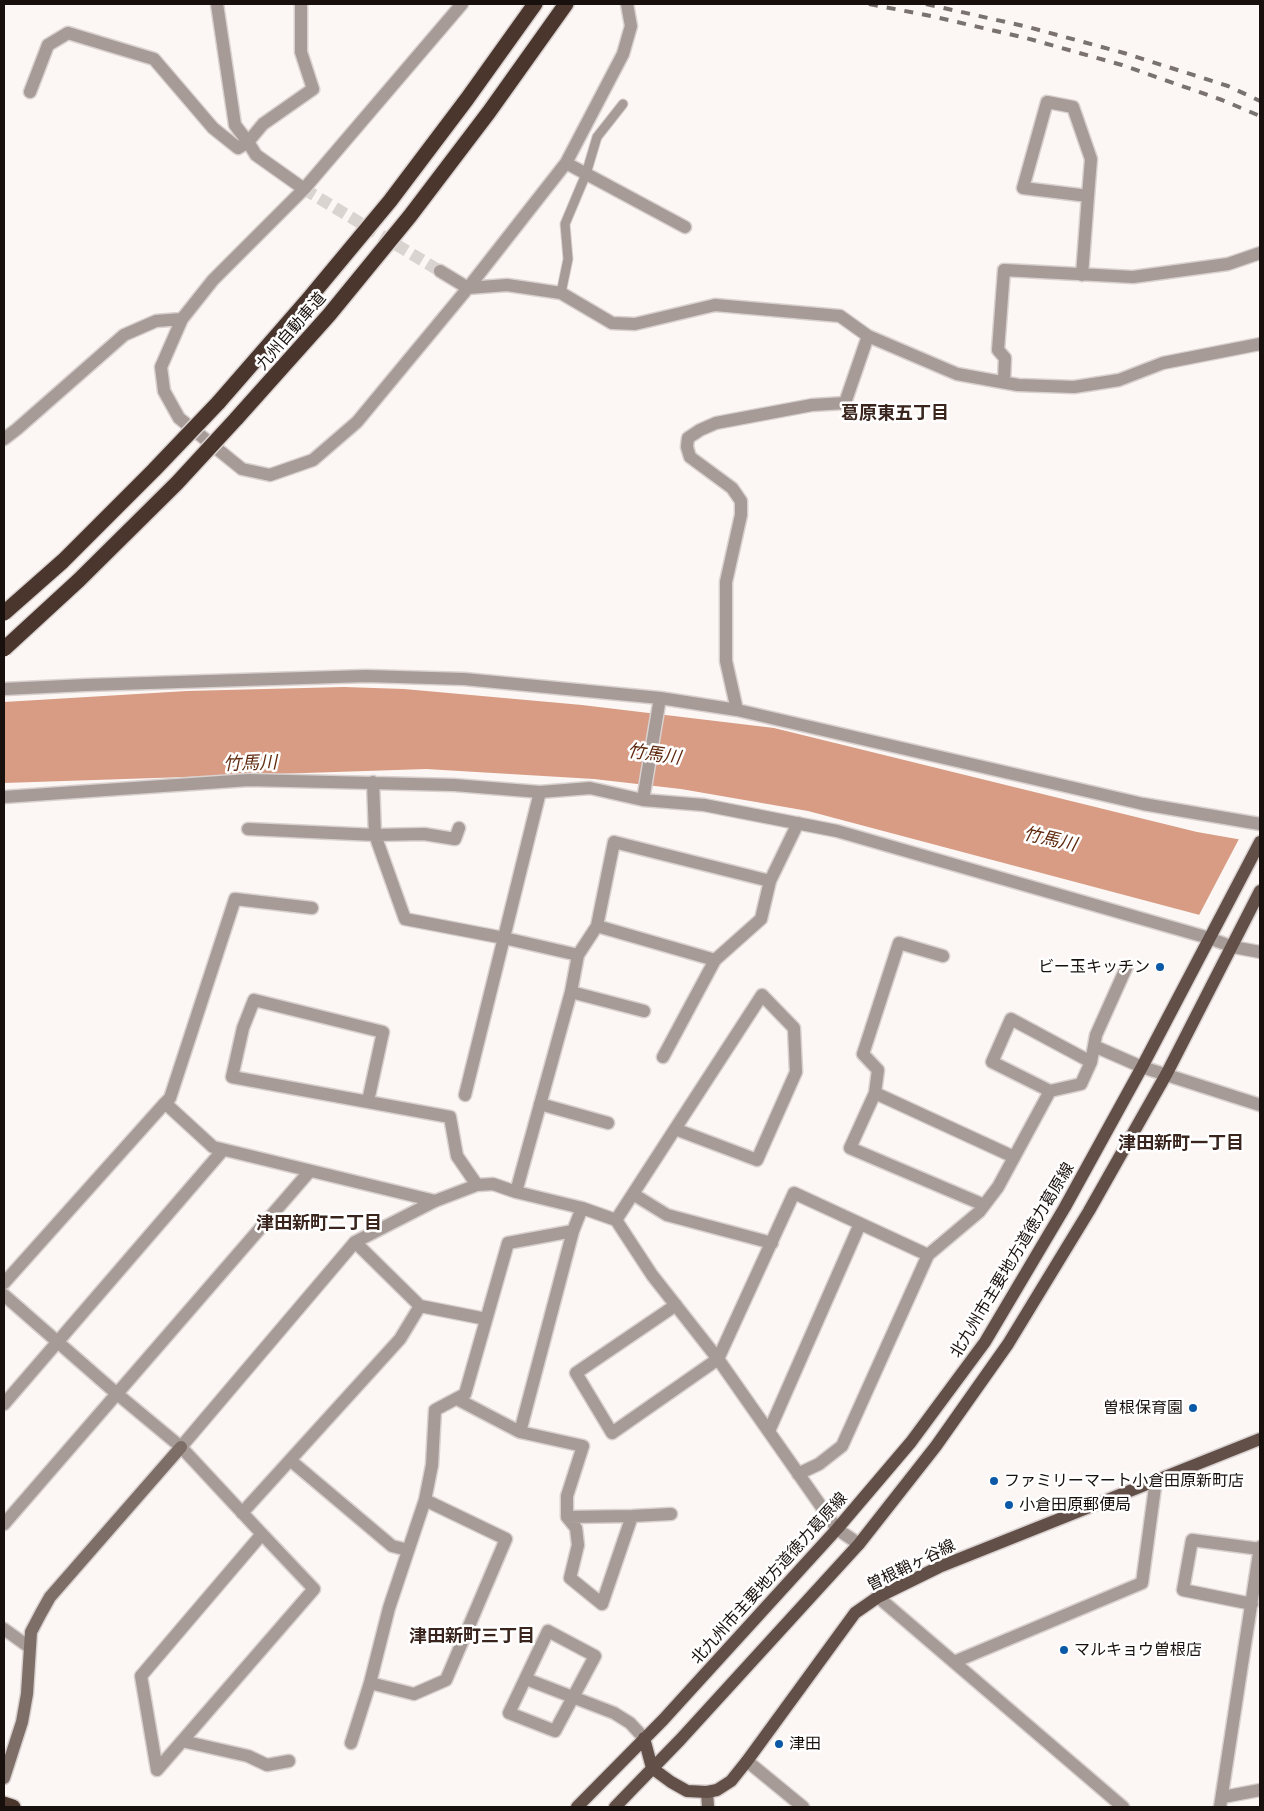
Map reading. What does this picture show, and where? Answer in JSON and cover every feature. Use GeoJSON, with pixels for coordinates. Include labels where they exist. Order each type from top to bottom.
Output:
{"type":"FeatureCollection","features":[{"type":"Feature","properties":{"kind":"highway","name":"九州自動車道"},"geometry":{"type":"LineString","coordinates":[[4,613],[70,554],[218,403],[306,302],[390,201],[467,99],[535,4]]}},
{"type":"Feature","properties":{"kind":"highway","name":"九州自動車道"},"geometry":{"type":"LineString","coordinates":[[4,649],[86,573],[177,483],[329,315],[410,216],[489,112],[566,4]]}},
{"type":"Feature","properties":{"kind":"highway"},"geometry":{"type":"LineString","coordinates":[[4,1804],[13,1807]]}},
{"type":"Feature","properties":{"kind":"main road","name":"北九州市主要地方道徳力葛原線"},"geometry":{"type":"LineString","coordinates":[[644,1738],[837,1529],[911,1442],[985,1342],[1065,1207],[1142,1067],[1260,842]]}},
{"type":"Feature","properties":{"kind":"main road"},"geometry":{"type":"LineString","coordinates":[[615,1807],[859,1544],[936,1446],[1008,1344],[1089,1211],[1167,1073],[1260,891]]}},
{"type":"Feature","properties":{"kind":"main road","name":"曽根鞘ヶ谷線"},"geometry":{"type":"LineString","coordinates":[[707,1792],[725,1786],[747,1761],[855,1613],[878,1597],[939,1567],[1260,1439]]}},
{"type":"Feature","properties":{"kind":"main road"},"geometry":{"type":"LineString","coordinates":[[644,1738],[652,1768],[670,1782],[687,1791],[707,1792]]}},
{"type":"Feature","properties":{"kind":"main road"},"geometry":{"type":"LineString","coordinates":[[576,1807],[644,1738]]}},
{"type":"Feature","properties":{"kind":"street"},"geometry":{"type":"LineString","coordinates":[[217,4],[235,125],[256,155],[304,189]]}},
{"type":"Feature","properties":{"kind":"street"},"geometry":{"type":"LineString","coordinates":[[30,92],[48,45],[68,34],[154,59],[213,128],[238,148],[248,142],[263,124],[313,89],[301,52],[301,4]]}},
{"type":"Feature","properties":{"kind":"street"},"geometry":{"type":"LineString","coordinates":[[462,4],[304,189],[212,280],[182,318],[162,367],[164,391],[179,418],[242,469],[270,474],[313,460],[357,422],[468,288],[566,163],[623,54],[631,26],[627,4]]}},
{"type":"Feature","properties":{"kind":"street"},"geometry":{"type":"LineString","coordinates":[[1082,275],[1091,159],[1073,107],[1047,102],[1023,188],[1088,196]]}},
{"type":"Feature","properties":{"kind":"street"},"geometry":{"type":"LineString","coordinates":[[566,163],[686,226]]}},
{"type":"Feature","properties":{"kind":"street"},"geometry":{"type":"LineString","coordinates":[[1004,382],[1004,358],[998,350],[1004,270],[1133,277],[1228,264],[1260,254]]}},
{"type":"Feature","properties":{"kind":"street"},"geometry":{"type":"LineString","coordinates":[[440,271],[468,288],[507,285],[561,294],[612,323],[635,324],[715,305],[840,316],[868,336],[957,374],[1018,385],[1074,387],[1119,380],[1163,363],[1260,344]]}},
{"type":"Feature","properties":{"kind":"street"},"geometry":{"type":"LineString","coordinates":[[4,439],[124,335],[156,321],[182,318]]}},
{"type":"Feature","properties":{"kind":"street"},"geometry":{"type":"LineString","coordinates":[[737,710],[726,661],[726,582],[741,515],[741,500],[732,488],[690,457],[686,447],[688,438],[716,423],[812,405],[845,403],[868,336]]}},
{"type":"Feature","properties":{"kind":"street"},"geometry":{"type":"LineString","coordinates":[[4,689],[366,676],[464,679],[660,698],[737,710],[1143,804],[1260,824]]}},
{"type":"Feature","properties":{"kind":"street"},"geometry":{"type":"LineString","coordinates":[[643,800],[660,698]]}},
{"type":"Feature","properties":{"kind":"street"},"geometry":{"type":"LineString","coordinates":[[4,797],[249,780],[454,785],[540,792],[590,788],[643,800],[704,805],[837,830],[1209,938],[1235,941],[1260,952]]}},
{"type":"Feature","properties":{"kind":"street"},"geometry":{"type":"LineString","coordinates":[[373,782],[375,835],[406,919],[578,955]]}},
{"type":"Feature","properties":{"kind":"street"},"geometry":{"type":"LineString","coordinates":[[465,1095],[540,792]]}},
{"type":"Feature","properties":{"kind":"street"},"geometry":{"type":"LineString","coordinates":[[663,1058],[715,960],[761,919],[770,881],[798,823]]}},
{"type":"Feature","properties":{"kind":"street"},"geometry":{"type":"LineString","coordinates":[[248,829],[375,835],[424,834],[455,839],[459,828]]}},
{"type":"Feature","properties":{"kind":"street"},"geometry":{"type":"LineString","coordinates":[[516,1192],[571,992],[578,955],[597,926],[614,842],[770,881]]}},
{"type":"Feature","properties":{"kind":"street"},"geometry":{"type":"LineString","coordinates":[[4,1283],[170,1098],[235,899],[312,908]]}},
{"type":"Feature","properties":{"kind":"street"},"geometry":{"type":"LineString","coordinates":[[597,926],[715,960]]}},
{"type":"Feature","properties":{"kind":"street"},"geometry":{"type":"LineString","coordinates":[[943,956],[899,943],[863,1054],[878,1070],[874,1093],[850,1148],[984,1205]]}},
{"type":"Feature","properties":{"kind":"street"},"geometry":{"type":"LineString","coordinates":[[1091,1062],[1010,1019],[992,1062],[1050,1090],[1081,1084],[1091,1062],[1096,1035],[1127,966]]}},
{"type":"Feature","properties":{"kind":"street"},"geometry":{"type":"LineString","coordinates":[[571,992],[644,1011]]}},
{"type":"Feature","properties":{"kind":"street"},"geometry":{"type":"LineString","coordinates":[[616,1220],[674,1130],[762,995],[794,1028],[796,1072],[757,1160],[674,1130]]}},
{"type":"Feature","properties":{"kind":"street"},"geometry":{"type":"LineString","coordinates":[[368,1102],[383,1032],[254,1000],[243,1028],[232,1077],[368,1102],[450,1117],[457,1156],[476,1185]]}},
{"type":"Feature","properties":{"kind":"street"},"geometry":{"type":"LineString","coordinates":[[1094,1046],[1142,1067],[1167,1073],[1260,1105]]}},
{"type":"Feature","properties":{"kind":"street"},"geometry":{"type":"LineString","coordinates":[[798,1474],[819,1464],[842,1446],[928,1255],[979,1212],[998,1187],[1050,1090]]}},
{"type":"Feature","properties":{"kind":"street"},"geometry":{"type":"LineString","coordinates":[[874,1093],[1014,1157]]}},
{"type":"Feature","properties":{"kind":"street"},"geometry":{"type":"LineString","coordinates":[[165,1103],[213,1148],[435,1201]]}},
{"type":"Feature","properties":{"kind":"street"},"geometry":{"type":"LineString","coordinates":[[540,1104],[608,1123]]}},
{"type":"Feature","properties":{"kind":"street"},"geometry":{"type":"LineString","coordinates":[[4,1404],[223,1150]]}},
{"type":"Feature","properties":{"kind":"street"},"geometry":{"type":"LineString","coordinates":[[4,1524],[309,1172]]}},
{"type":"Feature","properties":{"kind":"street"},"geometry":{"type":"LineString","coordinates":[[4,1778],[22,1722],[31,1632],[50,1597],[181,1447],[355,1242],[435,1201],[476,1185],[493,1184],[516,1192],[582,1208],[616,1220],[652,1275],[718,1359],[837,1529],[859,1544]]}},
{"type":"Feature","properties":{"kind":"street"},"geometry":{"type":"LineString","coordinates":[[676,1305],[576,1373],[612,1433],[718,1359],[794,1193],[928,1255]]}},
{"type":"Feature","properties":{"kind":"street"},"geometry":{"type":"LineString","coordinates":[[633,1194],[667,1215],[772,1243]]}},
{"type":"Feature","properties":{"kind":"street"},"geometry":{"type":"LineString","coordinates":[[520,1432],[573,1231],[582,1208]]}},
{"type":"Feature","properties":{"kind":"street"},"geometry":{"type":"LineString","coordinates":[[769,1431],[860,1224]]}},
{"type":"Feature","properties":{"kind":"street"},"geometry":{"type":"LineString","coordinates":[[351,1743],[370,1683],[389,1608],[425,1500],[432,1465],[435,1410],[465,1394],[508,1243],[573,1231]]}},
{"type":"Feature","properties":{"kind":"street"},"geometry":{"type":"LineString","coordinates":[[355,1242],[420,1306],[486,1319]]}},
{"type":"Feature","properties":{"kind":"street"},"geometry":{"type":"LineString","coordinates":[[4,1295],[181,1447],[314,1588],[157,1770],[141,1676],[262,1534]]}},
{"type":"Feature","properties":{"kind":"street"},"geometry":{"type":"LineString","coordinates":[[242,1513],[400,1339],[420,1306]]}},
{"type":"Feature","properties":{"kind":"street"},"geometry":{"type":"LineString","coordinates":[[457,1399],[520,1432],[583,1446],[567,1496],[567,1517],[576,1528],[578,1546],[570,1578],[602,1604],[632,1516]]}},
{"type":"Feature","properties":{"kind":"street"},"geometry":{"type":"LineString","coordinates":[[290,1460],[392,1546],[408,1550]]}},
{"type":"Feature","properties":{"kind":"street"},"geometry":{"type":"LineString","coordinates":[[954,1662],[1142,1583],[1156,1480]]}},
{"type":"Feature","properties":{"kind":"street"},"geometry":{"type":"LineString","coordinates":[[370,1683],[414,1694],[446,1680],[506,1539],[425,1500]]}},
{"type":"Feature","properties":{"kind":"street"},"geometry":{"type":"LineString","coordinates":[[567,1517],[671,1514]]}},
{"type":"Feature","properties":{"kind":"street"},"geometry":{"type":"LineString","coordinates":[[1252,1604],[1183,1590],[1192,1540],[1260,1549],[1252,1604],[1221,1802],[1260,1790]]}},
{"type":"Feature","properties":{"kind":"street"},"geometry":{"type":"LineString","coordinates":[[878,1597],[1123,1807]]}},
{"type":"Feature","properties":{"kind":"street"},"geometry":{"type":"LineString","coordinates":[[4,1629],[29,1647]]}},
{"type":"Feature","properties":{"kind":"street"},"geometry":{"type":"LineString","coordinates":[[548,1631],[594,1656],[555,1732],[509,1713],[526,1679],[548,1631]]}},
{"type":"Feature","properties":{"kind":"street"},"geometry":{"type":"LineString","coordinates":[[526,1679],[614,1712],[630,1723],[644,1738]]}},
{"type":"Feature","properties":{"kind":"street"},"geometry":{"type":"LineString","coordinates":[[182,1741],[248,1756],[267,1766],[289,1761]]}},
{"type":"Feature","properties":{"kind":"street"},"geometry":{"type":"LineString","coordinates":[[747,1761],[803,1807]]}},
{"type":"Feature","properties":{"kind":"street"},"geometry":{"type":"LineString","coordinates":[[707,1792],[708,1807]]}},
{"type":"Feature","properties":{"kind":"lane"},"geometry":{"type":"LineString","coordinates":[[561,294],[568,259],[565,224],[586,174],[597,137],[623,104]]}},
{"type":"Feature","properties":{"kind":"water","name":"竹馬川"},"geometry":{"type":"Polygon","coordinates":[[[344,687],[404,689],[582,705],[774,728],[1197,832],[1260,843],[1260,931],[808,811],[681,789],[594,779],[426,769],[4,783],[4,702],[187,691],[344,687]]]}},
{"type":"Feature","properties":{"kind":"pier"},"geometry":{"type":"Polygon","coordinates":[[[1240,837],[1260,840],[1260,933],[1198,917],[1240,837]]]}},
{"type":"Feature","properties":{"kind":"tunnel"},"geometry":{"type":"LineString","coordinates":[[304,189],[440,271]]}},
{"type":"Feature","properties":{"kind":"railway"},"geometry":{"type":"LineString","coordinates":[[869,4],[1026,38],[1122,65],[1222,100],[1260,116]]}},
{"type":"Feature","properties":{"kind":"railway"},"geometry":{"type":"LineString","coordinates":[[926,4],[1028,27],[1124,53],[1228,86],[1260,101]]}},
{"type":"Feature","properties":{"kind":"place","name":"ビー玉キッチン"},"geometry":{"type":"Point","coordinates":[1160,967]}},
{"type":"Feature","properties":{"kind":"place","name":"曽根保育園"},"geometry":{"type":"Point","coordinates":[1193,1408]}},
{"type":"Feature","properties":{"kind":"place","name":"ファミリーマート小倉田原新町店"},"geometry":{"type":"Point","coordinates":[994,1481]}},
{"type":"Feature","properties":{"kind":"place","name":"小倉田原郵便局"},"geometry":{"type":"Point","coordinates":[1009,1505]}},
{"type":"Feature","properties":{"kind":"place","name":"マルキョウ曽根店"},"geometry":{"type":"Point","coordinates":[1064,1650]}},
{"type":"Feature","properties":{"kind":"place","name":"津田"},"geometry":{"type":"Point","coordinates":[779,1744]}},
{"type":"Feature","properties":{"kind":"district","name":"葛原東五丁目"},"geometry":{"type":"Point","coordinates":[895,413]}},
{"type":"Feature","properties":{"kind":"district","name":"津田新町一丁目"},"geometry":{"type":"Point","coordinates":[1181,1143]}},
{"type":"Feature","properties":{"kind":"district","name":"津田新町二丁目"},"geometry":{"type":"Point","coordinates":[319,1223]}},
{"type":"Feature","properties":{"kind":"district","name":"津田新町三丁目"},"geometry":{"type":"Point","coordinates":[472,1636]}}]}
